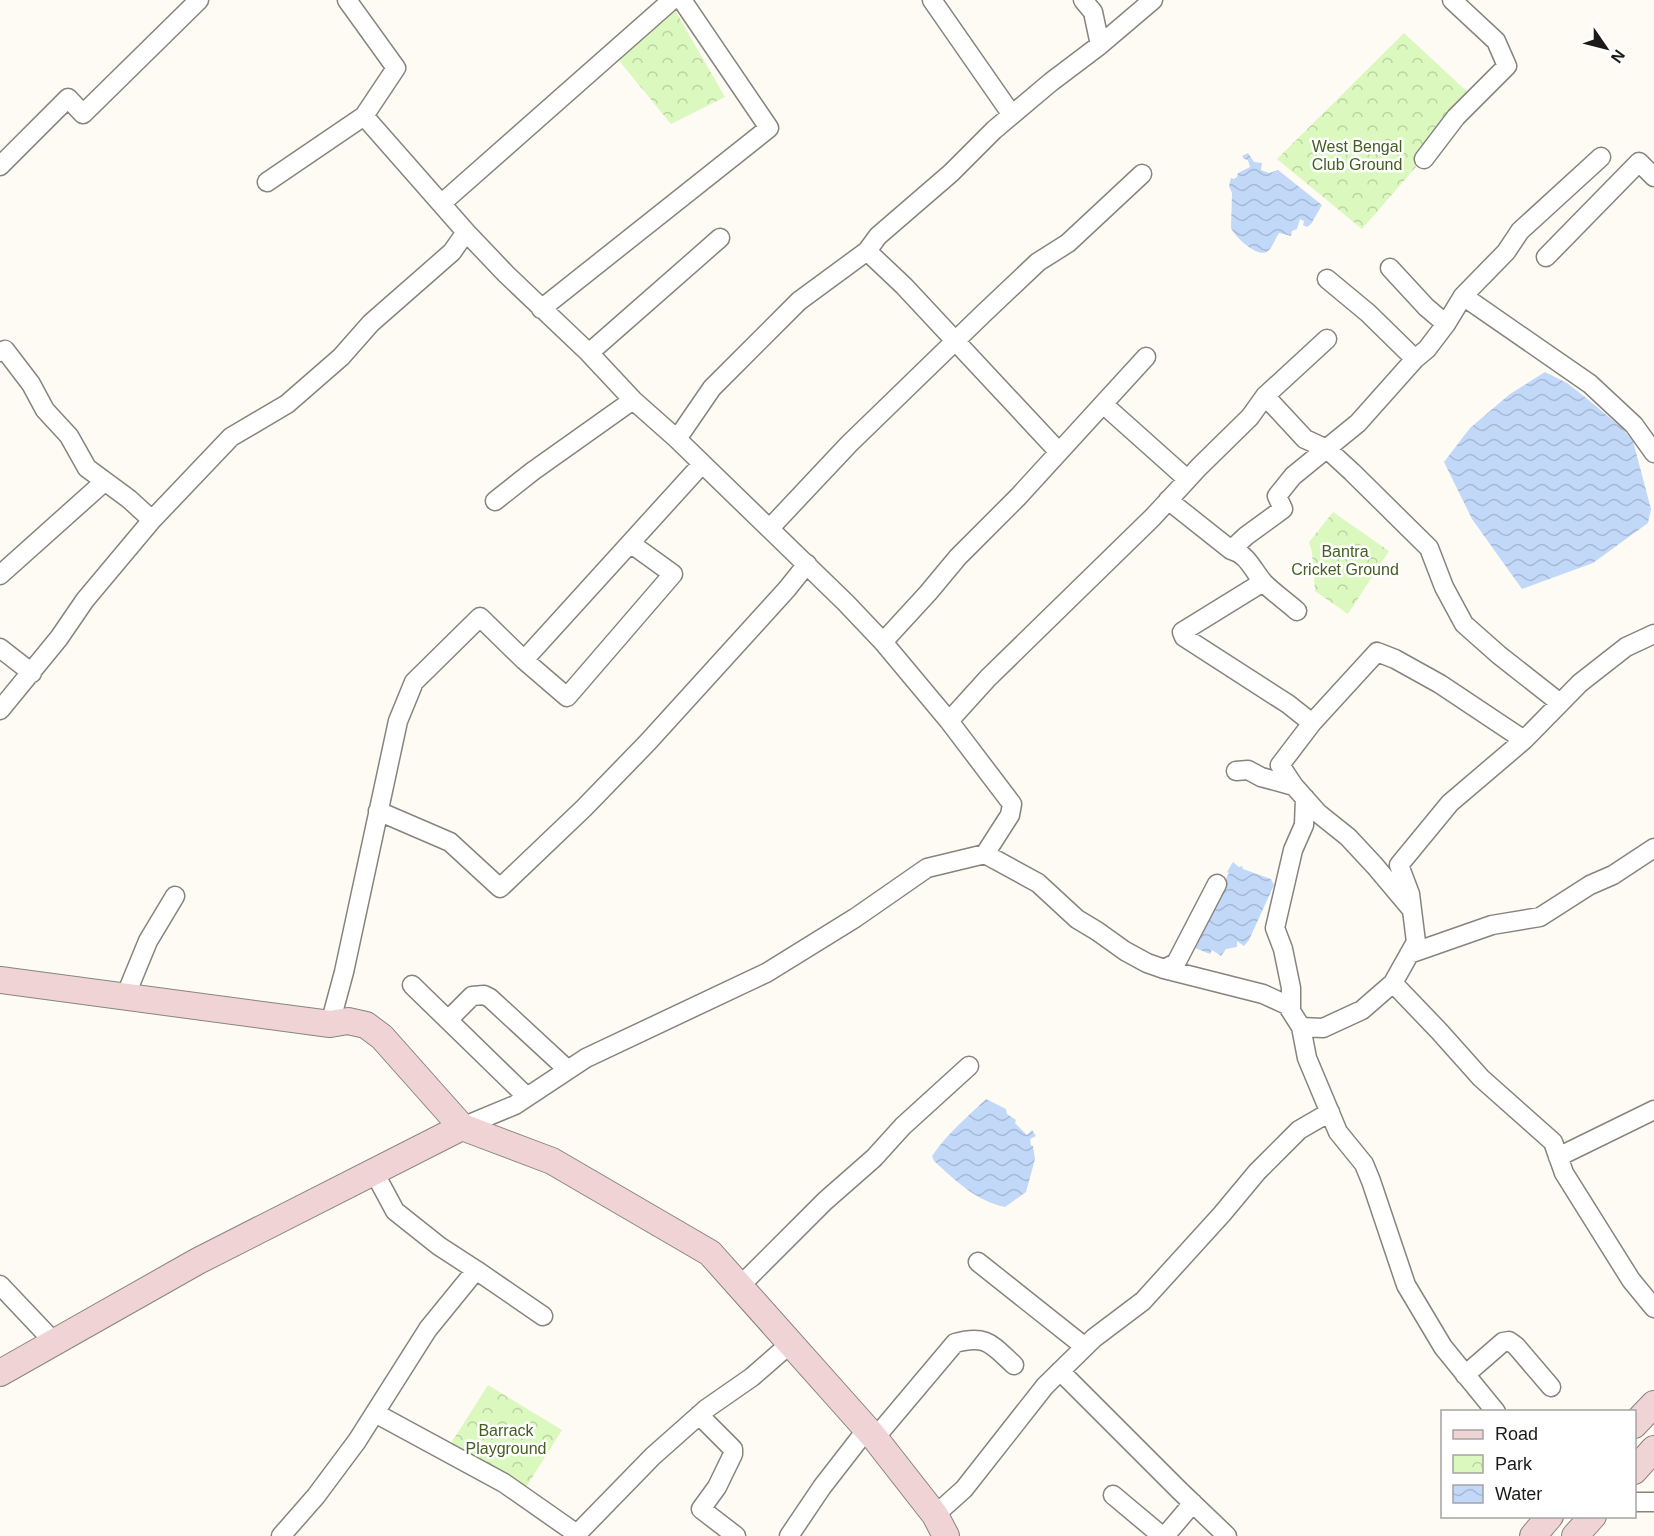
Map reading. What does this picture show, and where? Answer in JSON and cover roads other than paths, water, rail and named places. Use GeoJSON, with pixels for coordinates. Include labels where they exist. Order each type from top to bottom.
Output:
{"type":"FeatureCollection","features":[{"type":"Feature","properties":{"kind":"main road"},"geometry":{"type":"LineString","coordinates":[[0,980],[330,1024],[348,1022],[366,1025],[382,1037],[462,1127],[552,1161],[710,1253],[871,1433],[944,1531]]}},
{"type":"Feature","properties":{"kind":"main road"},"geometry":{"type":"LineString","coordinates":[[0,1373],[198,1261],[462,1127]]}},
{"type":"Feature","properties":{"kind":"main road"},"geometry":{"type":"LineString","coordinates":[[1636,1424],[1654,1404]]}},
{"type":"Feature","properties":{"kind":"main road"},"geometry":{"type":"LineString","coordinates":[[1636,1470],[1654,1449]]}},
{"type":"Feature","properties":{"kind":"main road"},"geometry":{"type":"LineString","coordinates":[[1533,1536],[1548,1518]]}},
{"type":"Feature","properties":{"kind":"main road"},"geometry":{"type":"LineString","coordinates":[[1575,1536],[1591,1518]]}},
{"type":"Feature","properties":{"kind":"street"},"geometry":{"type":"LineString","coordinates":[[0,166],[68,98],[83,114],[199,0]]}},
{"type":"Feature","properties":{"kind":"street"},"geometry":{"type":"LineString","coordinates":[[267,182],[364,116],[396,68],[346,0]]}},
{"type":"Feature","properties":{"kind":"street"},"geometry":{"type":"LineString","coordinates":[[442,202],[672,0]]}},
{"type":"Feature","properties":{"kind":"street"},"geometry":{"type":"LineString","coordinates":[[541,309],[769,128],[682,0]]}},
{"type":"Feature","properties":{"kind":"street"},"geometry":{"type":"LineString","coordinates":[[932,0],[1012,114]]}},
{"type":"Feature","properties":{"kind":"street"},"geometry":{"type":"LineString","coordinates":[[1083,0],[1093,12],[1100,45]]}},
{"type":"Feature","properties":{"kind":"street"},"geometry":{"type":"LineString","coordinates":[[677,439],[712,388],[800,301],[867,251],[878,236],[951,173],[1012,114],[1154,0]]}},
{"type":"Feature","properties":{"kind":"street"},"geometry":{"type":"LineString","coordinates":[[1424,159],[1456,117],[1507,66],[1496,41],[1452,0]]}},
{"type":"Feature","properties":{"kind":"street"},"geometry":{"type":"LineString","coordinates":[[364,116],[466,232],[541,309],[589,353],[633,400],[807,564],[883,642],[949,721],[1012,804],[1010,815],[985,854]]}},
{"type":"Feature","properties":{"kind":"street"},"geometry":{"type":"LineString","coordinates":[[1231,550],[1283,509],[1277,496],[1293,476],[1358,423],[1415,359],[1427,349],[1463,296],[1506,252],[1520,231],[1601,157]]}},
{"type":"Feature","properties":{"kind":"street"},"geometry":{"type":"LineString","coordinates":[[1546,257],[1639,162],[1654,177]]}},
{"type":"Feature","properties":{"kind":"street"},"geometry":{"type":"LineString","coordinates":[[770,528],[849,444],[1038,262],[1068,243],[1142,174]]}},
{"type":"Feature","properties":{"kind":"street"},"geometry":{"type":"LineString","coordinates":[[0,710],[59,638],[84,600],[152,519],[231,437],[287,405],[341,357],[371,323],[452,252],[466,232]]}},
{"type":"Feature","properties":{"kind":"street"},"geometry":{"type":"LineString","coordinates":[[589,353],[720,238]]}},
{"type":"Feature","properties":{"kind":"street"},"geometry":{"type":"LineString","coordinates":[[867,251],[904,286],[1058,451]]}},
{"type":"Feature","properties":{"kind":"street"},"geometry":{"type":"LineString","coordinates":[[1390,268],[1426,307],[1446,324]]}},
{"type":"Feature","properties":{"kind":"street"},"geometry":{"type":"LineString","coordinates":[[1327,279],[1368,313],[1415,359]]}},
{"type":"Feature","properties":{"kind":"street"},"geometry":{"type":"LineString","coordinates":[[1463,296],[1590,384],[1634,425],[1654,453]]}},
{"type":"Feature","properties":{"kind":"street"},"geometry":{"type":"LineString","coordinates":[[949,721],[988,678],[1250,417],[1264,396],[1327,339]]}},
{"type":"Feature","properties":{"kind":"street"},"geometry":{"type":"LineString","coordinates":[[0,352],[5,350],[31,384],[45,410],[69,436],[87,468],[152,519]]}},
{"type":"Feature","properties":{"kind":"street"},"geometry":{"type":"LineString","coordinates":[[883,642],[958,557],[1018,497],[1146,357]]}},
{"type":"Feature","properties":{"kind":"street"},"geometry":{"type":"LineString","coordinates":[[1264,396],[1305,439],[1327,449],[1401,518],[1429,549],[1444,587],[1464,624],[1560,703]]}},
{"type":"Feature","properties":{"kind":"street"},"geometry":{"type":"LineString","coordinates":[[495,501],[633,400]]}},
{"type":"Feature","properties":{"kind":"street"},"geometry":{"type":"LineString","coordinates":[[1103,404],[1187,479]]}},
{"type":"Feature","properties":{"kind":"street"},"geometry":{"type":"LineString","coordinates":[[524,660],[702,464]]}},
{"type":"Feature","properties":{"kind":"street"},"geometry":{"type":"LineString","coordinates":[[0,575],[104,482]]}},
{"type":"Feature","properties":{"kind":"street"},"geometry":{"type":"LineString","coordinates":[[1168,500],[1231,550],[1238,552],[1253,565],[1263,582],[1297,610]]}},
{"type":"Feature","properties":{"kind":"street"},"geometry":{"type":"LineString","coordinates":[[330,1024],[344,972],[402,712],[414,682],[480,616],[524,660],[567,697],[673,574],[630,543]]}},
{"type":"Feature","properties":{"kind":"street"},"geometry":{"type":"LineString","coordinates":[[378,812],[450,842],[500,888],[584,808],[648,742],[743,635],[788,589],[807,564]]}},
{"type":"Feature","properties":{"kind":"street"},"geometry":{"type":"LineString","coordinates":[[1263,582],[1182,632],[1184,637],[1288,704],[1312,723]]}},
{"type":"Feature","properties":{"kind":"street"},"geometry":{"type":"LineString","coordinates":[[1301,1027],[1323,1028],[1362,1010],[1393,983],[1416,942],[1410,894],[1399,865],[1450,803],[1524,740],[1580,683],[1626,647],[1654,634]]}},
{"type":"Feature","properties":{"kind":"street"},"geometry":{"type":"LineString","coordinates":[[0,648],[32,673]]}},
{"type":"Feature","properties":{"kind":"street"},"geometry":{"type":"LineString","coordinates":[[1412,910],[1348,837],[1318,813],[1299,792],[1280,765],[1312,723],[1377,652],[1395,659],[1440,684],[1524,740]]}},
{"type":"Feature","properties":{"kind":"street"},"geometry":{"type":"LineString","coordinates":[[1236,771],[1248,770],[1299,792]]}},
{"type":"Feature","properties":{"kind":"street"},"geometry":{"type":"LineString","coordinates":[[1291,1011],[1291,988],[1283,950],[1275,928],[1293,850],[1304,825],[1299,792]]}},
{"type":"Feature","properties":{"kind":"street"},"geometry":{"type":"LineString","coordinates":[[1409,954],[1491,925],[1540,917],[1590,885],[1613,875],[1654,848]]}},
{"type":"Feature","properties":{"kind":"street"},"geometry":{"type":"LineString","coordinates":[[462,1127],[515,1105],[606,1048],[766,973],[855,918],[927,868],[985,854],[1038,883],[1077,919],[1125,951],[1164,969],[1263,994],[1287,1005],[1301,1027],[1307,1058],[1338,1132],[1368,1172],[1406,1285],[1443,1347],[1494,1410]]}},
{"type":"Feature","properties":{"kind":"street"},"geometry":{"type":"LineString","coordinates":[[1164,969],[1176,963],[1217,885]]}},
{"type":"Feature","properties":{"kind":"street"},"geometry":{"type":"LineString","coordinates":[[126,997],[148,941],[175,896]]}},
{"type":"Feature","properties":{"kind":"street"},"geometry":{"type":"LineString","coordinates":[[1393,983],[1439,1030],[1481,1078],[1553,1142],[1563,1173],[1631,1280],[1654,1308]]}},
{"type":"Feature","properties":{"kind":"street"},"geometry":{"type":"LineString","coordinates":[[412,985],[528,1097]]}},
{"type":"Feature","properties":{"kind":"street"},"geometry":{"type":"LineString","coordinates":[[449,1020],[472,996],[484,995],[568,1070]]}},
{"type":"Feature","properties":{"kind":"street"},"geometry":{"type":"LineString","coordinates":[[740,1286],[825,1201],[874,1158],[903,1126],[969,1066]]}},
{"type":"Feature","properties":{"kind":"street"},"geometry":{"type":"LineString","coordinates":[[1558,1157],[1654,1110]]}},
{"type":"Feature","properties":{"kind":"street"},"geometry":{"type":"LineString","coordinates":[[944,1531],[964,1489],[1044,1386],[1085,1347],[1143,1301],[1257,1172],[1299,1130],[1330,1112]]}},
{"type":"Feature","properties":{"kind":"street"},"geometry":{"type":"LineString","coordinates":[[374,1172],[395,1211],[439,1246],[543,1316]]}},
{"type":"Feature","properties":{"kind":"street"},"geometry":{"type":"LineString","coordinates":[[978,1262],[1085,1347]]}},
{"type":"Feature","properties":{"kind":"street"},"geometry":{"type":"LineString","coordinates":[[281,1536],[316,1496],[375,1413],[428,1329],[476,1269]]}},
{"type":"Feature","properties":{"kind":"street"},"geometry":{"type":"LineString","coordinates":[[0,1285],[54,1342]]}},
{"type":"Feature","properties":{"kind":"street"},"geometry":{"type":"LineString","coordinates":[[789,1536],[822,1487],[955,1343],[968,1339],[980,1339],[992,1344],[1014,1365]]}},
{"type":"Feature","properties":{"kind":"street"},"geometry":{"type":"LineString","coordinates":[[1465,1375],[1503,1342],[1509,1341],[1551,1387]]}},
{"type":"Feature","properties":{"kind":"street"},"geometry":{"type":"LineString","coordinates":[[375,1413],[504,1483],[576,1535],[653,1456],[699,1414],[752,1377],[791,1343]]}},
{"type":"Feature","properties":{"kind":"street"},"geometry":{"type":"LineString","coordinates":[[1060,1371],[1227,1536]]}},
{"type":"Feature","properties":{"kind":"street"},"geometry":{"type":"LineString","coordinates":[[699,1414],[733,1449],[733,1454],[717,1487],[701,1509],[736,1536]]}},
{"type":"Feature","properties":{"kind":"street"},"geometry":{"type":"LineString","coordinates":[[1113,1495],[1163,1536],[1192,1503]]}},
{"type":"Feature","properties":{"kind":"street"},"geometry":{"type":"LineString","coordinates":[[1636,1502],[1654,1502]]}},
{"type":"Feature","properties":{"kind":"street"},"geometry":{"type":"LineString","coordinates":[[1570,1518],[1575,1536]]}},
{"type":"Feature","properties":{"kind":"water"},"geometry":{"type":"Polygon","coordinates":[[[1248,153],[1254,162],[1262,163],[1261,170],[1269,173],[1278,170],[1322,205],[1311,224],[1307,227],[1300,219],[1297,229],[1292,231],[1291,236],[1279,233],[1265,253],[1248,246],[1237,237],[1231,228],[1232,193],[1229,186],[1231,178],[1234,179],[1238,173],[1250,167],[1248,160],[1242,156],[1248,153]]]}},
{"type":"Feature","properties":{"kind":"water"},"geometry":{"type":"Polygon","coordinates":[[[1545,372],[1567,383],[1585,397],[1622,428],[1633,441],[1651,509],[1648,523],[1593,563],[1522,589],[1472,519],[1444,462],[1470,428],[1510,394],[1545,372]]]}},
{"type":"Feature","properties":{"kind":"water"},"geometry":{"type":"Polygon","coordinates":[[[1233,862],[1239,867],[1242,866],[1243,869],[1271,879],[1274,885],[1249,940],[1244,946],[1237,941],[1237,947],[1226,949],[1221,956],[1212,950],[1210,954],[1190,946],[1233,862]]]}},
{"type":"Feature","properties":{"kind":"water"},"geometry":{"type":"Polygon","coordinates":[[[986,1099],[1006,1109],[1007,1114],[1016,1120],[1015,1123],[1027,1135],[1032,1130],[1036,1136],[1030,1139],[1035,1159],[1026,1192],[1005,1207],[985,1200],[967,1189],[934,1161],[932,1156],[951,1133],[986,1099]]]}},
{"type":"Feature","properties":{"kind":"park label","name":"West Bengal Club Ground"},"geometry":{"type":"Point","coordinates":[1357,155]}},
{"type":"Feature","properties":{"kind":"park label","name":"Bantra Cricket Ground"},"geometry":{"type":"Point","coordinates":[1345,560]}},
{"type":"Feature","properties":{"kind":"park label","name":"Barrack Playground"},"geometry":{"type":"Point","coordinates":[506,1439]}}]}
